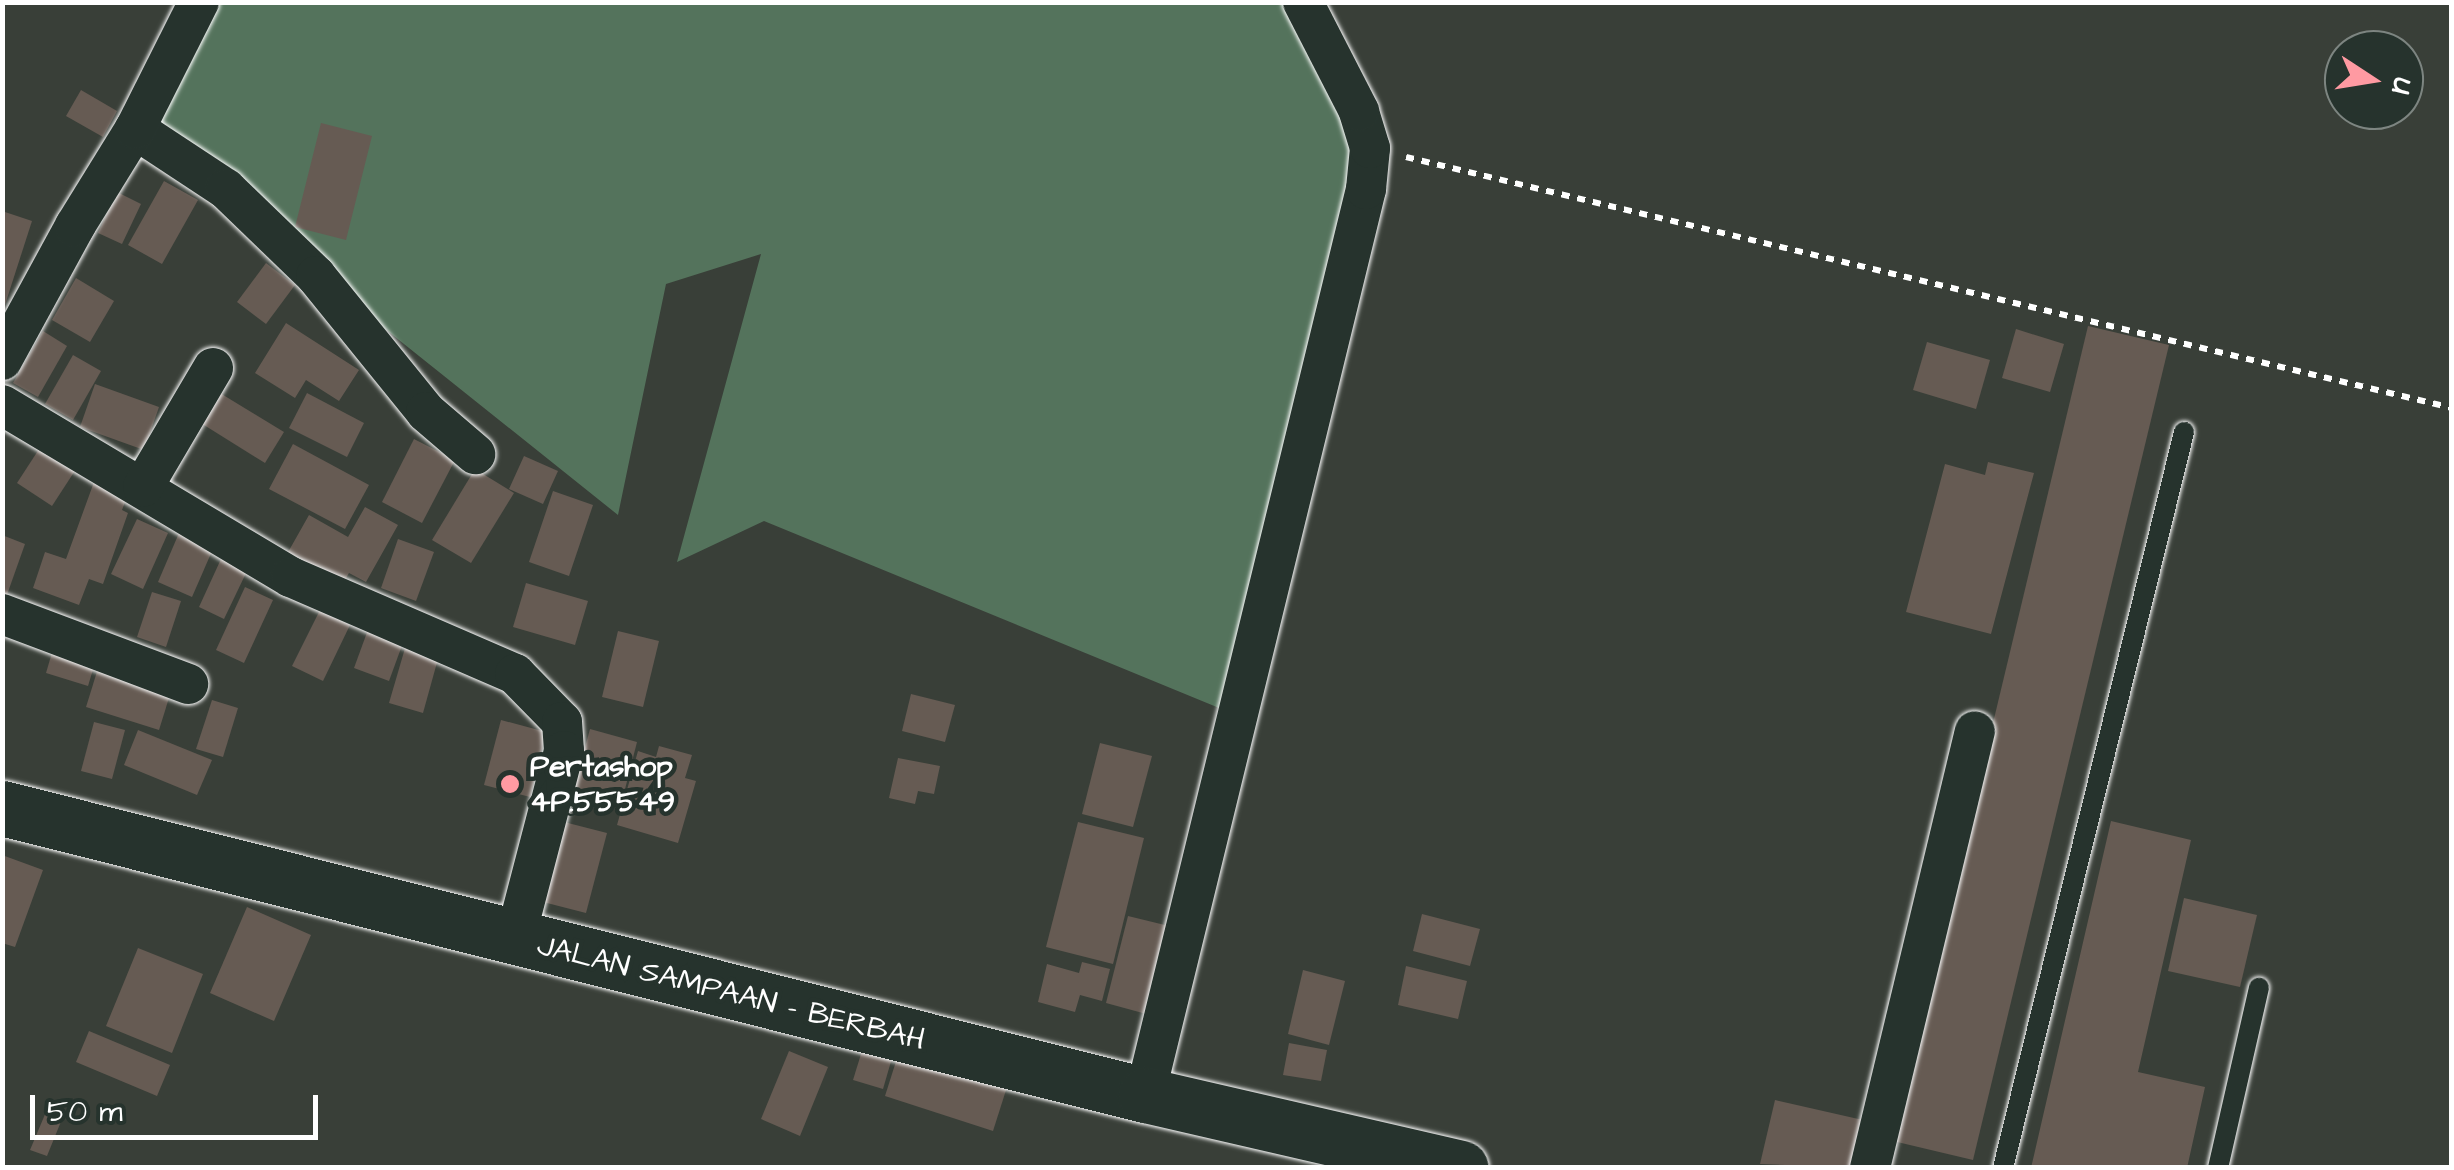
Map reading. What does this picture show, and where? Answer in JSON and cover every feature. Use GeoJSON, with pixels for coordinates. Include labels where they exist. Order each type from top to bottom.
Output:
{"type":"FeatureCollection","features":[{"type":"Feature","properties":{"kind":"main road","name":"JALAN SAMPAAN - BERBAH"},"geometry":{"type":"LineString","coordinates":[[2,808],[1144,1095],[1461,1168]]}},
{"type":"Feature","properties":{"kind":"street"},"geometry":{"type":"LineString","coordinates":[[2,360],[74,226],[135,130],[199,2]]}},
{"type":"Feature","properties":{"kind":"street"},"geometry":{"type":"LineString","coordinates":[[1144,1095],[1366,189],[1370,148],[1359,111],[1302,2]]}},
{"type":"Feature","properties":{"kind":"street"},"geometry":{"type":"LineString","coordinates":[[135,130],[226,190],[316,276],[426,412],[475,454]]}},
{"type":"Feature","properties":{"kind":"street"},"geometry":{"type":"LineString","coordinates":[[143,487],[213,368]]}},
{"type":"Feature","properties":{"kind":"street"},"geometry":{"type":"LineString","coordinates":[[2,404],[291,578],[515,674],[562,722],[564,750],[515,939]]}},
{"type":"Feature","properties":{"kind":"street"},"geometry":{"type":"LineString","coordinates":[[2,614],[188,684]]}},
{"type":"Feature","properties":{"kind":"street"},"geometry":{"type":"LineString","coordinates":[[1870,1168],[1975,731]]}},
{"type":"Feature","properties":{"kind":"lane"},"geometry":{"type":"LineString","coordinates":[[2004,1168],[2184,432]]}},
{"type":"Feature","properties":{"kind":"lane"},"geometry":{"type":"LineString","coordinates":[[2218,1168],[2259,988]]}},
{"type":"Feature","properties":{"kind":"path"},"geometry":{"type":"LineString","coordinates":[[1370,148],[2452,408]]}},
{"type":"Feature","properties":{"kind":"green space"},"geometry":{"type":"Polygon","coordinates":[[[199,3],[1289,3],[1370,148],[1241,717],[764,521],[677,562],[761,254],[666,284],[618,515],[135,129],[199,3]]]}},
{"type":"Feature","properties":{"kind":"building"},"geometry":{"type":"Polygon","coordinates":[[[81,90],[117,111],[103,137],[66,116],[81,90]]]}},
{"type":"Feature","properties":{"kind":"building"},"geometry":{"type":"Polygon","coordinates":[[[321,123],[372,136],[346,240],[295,227],[321,123]]]}},
{"type":"Feature","properties":{"kind":"building"},"geometry":{"type":"Polygon","coordinates":[[[164,181],[198,200],[162,264],[128,245],[164,181]]]}},
{"type":"Feature","properties":{"kind":"building"},"geometry":{"type":"Polygon","coordinates":[[[117,192],[141,204],[122,244],[98,233],[117,192]]]}},
{"type":"Feature","properties":{"kind":"building"},"geometry":{"type":"Polygon","coordinates":[[[2,211],[32,221],[3,311],[2,311],[2,211]]]}},
{"type":"Feature","properties":{"kind":"building"},"geometry":{"type":"Polygon","coordinates":[[[266,263],[295,285],[266,324],[237,302],[266,263]]]}},
{"type":"Feature","properties":{"kind":"building"},"geometry":{"type":"Polygon","coordinates":[[[76,278],[114,301],[90,342],[52,320],[76,278]]]}},
{"type":"Feature","properties":{"kind":"building"},"geometry":{"type":"Polygon","coordinates":[[[286,323],[359,370],[339,401],[306,380],[295,398],[255,373],[286,323]]]}},
{"type":"Feature","properties":{"kind":"building"},"geometry":{"type":"Polygon","coordinates":[[[2088,326],[2169,345],[1973,1160],[1893,1141],[2088,326]]]}},
{"type":"Feature","properties":{"kind":"building"},"geometry":{"type":"Polygon","coordinates":[[[2016,329],[2064,344],[2050,392],[2002,378],[2016,329]]]}},
{"type":"Feature","properties":{"kind":"building"},"geometry":{"type":"Polygon","coordinates":[[[43,331],[67,346],[38,397],[13,383],[43,331]]]}},
{"type":"Feature","properties":{"kind":"building"},"geometry":{"type":"Polygon","coordinates":[[[1927,342],[1990,360],[1976,409],[1913,390],[1927,342]]]}},
{"type":"Feature","properties":{"kind":"building"},"geometry":{"type":"Polygon","coordinates":[[[73,355],[101,371],[73,420],[45,404],[73,355]]]}},
{"type":"Feature","properties":{"kind":"building"},"geometry":{"type":"Polygon","coordinates":[[[95,384],[159,407],[144,450],[80,427],[95,384]]]}},
{"type":"Feature","properties":{"kind":"building"},"geometry":{"type":"Polygon","coordinates":[[[215,390],[284,432],[265,463],[196,420],[215,390]]]}},
{"type":"Feature","properties":{"kind":"building"},"geometry":{"type":"Polygon","coordinates":[[[307,393],[364,423],[347,457],[289,428],[307,393]]]}},
{"type":"Feature","properties":{"kind":"building"},"geometry":{"type":"Polygon","coordinates":[[[414,439],[455,460],[422,523],[382,502],[414,439]]]}},
{"type":"Feature","properties":{"kind":"building"},"geometry":{"type":"Polygon","coordinates":[[[43,443],[78,466],[52,506],[17,483],[43,443]]]}},
{"type":"Feature","properties":{"kind":"building"},"geometry":{"type":"Polygon","coordinates":[[[293,444],[369,485],[345,529],[269,489],[293,444]]]}},
{"type":"Feature","properties":{"kind":"building"},"geometry":{"type":"Polygon","coordinates":[[[524,456],[558,471],[543,504],[509,489],[524,456]]]}},
{"type":"Feature","properties":{"kind":"building"},"geometry":{"type":"Polygon","coordinates":[[[1988,462],[2034,473],[1991,634],[1906,612],[1945,464],[1985,475],[1988,462]]]}},
{"type":"Feature","properties":{"kind":"building"},"geometry":{"type":"Polygon","coordinates":[[[475,469],[514,493],[471,563],[432,540],[475,469]]]}},
{"type":"Feature","properties":{"kind":"building"},"geometry":{"type":"Polygon","coordinates":[[[94,482],[128,494],[122,510],[128,513],[103,584],[89,579],[79,605],[33,588],[45,552],[66,559],[94,482]]]}},
{"type":"Feature","properties":{"kind":"building"},"geometry":{"type":"Polygon","coordinates":[[[553,491],[593,505],[569,576],[529,562],[553,491]]]}},
{"type":"Feature","properties":{"kind":"building"},"geometry":{"type":"Polygon","coordinates":[[[365,507],[398,525],[366,582],[349,573],[342,585],[287,554],[309,515],[348,537],[365,507]]]}},
{"type":"Feature","properties":{"kind":"building"},"geometry":{"type":"Polygon","coordinates":[[[137,519],[168,533],[143,589],[111,574],[137,519]]]}},
{"type":"Feature","properties":{"kind":"building"},"geometry":{"type":"Polygon","coordinates":[[[182,526],[216,542],[192,597],[158,582],[182,526]]]}},
{"type":"Feature","properties":{"kind":"building"},"geometry":{"type":"Polygon","coordinates":[[[2,535],[25,544],[3,606],[2,605],[2,535]]]}},
{"type":"Feature","properties":{"kind":"building"},"geometry":{"type":"Polygon","coordinates":[[[398,539],[434,552],[416,601],[381,588],[398,539]]]}},
{"type":"Feature","properties":{"kind":"building"},"geometry":{"type":"Polygon","coordinates":[[[221,559],[247,571],[224,619],[199,607],[221,559]]]}},
{"type":"Feature","properties":{"kind":"building"},"geometry":{"type":"Polygon","coordinates":[[[526,583],[588,601],[575,645],[513,627],[526,583]]]}},
{"type":"Feature","properties":{"kind":"building"},"geometry":{"type":"Polygon","coordinates":[[[245,587],[273,600],[244,663],[216,650],[245,587]]]}},
{"type":"Feature","properties":{"kind":"building"},"geometry":{"type":"Polygon","coordinates":[[[152,592],[181,601],[166,647],[137,637],[152,592]]]}},
{"type":"Feature","properties":{"kind":"building"},"geometry":{"type":"Polygon","coordinates":[[[320,610],[350,625],[323,681],[292,666],[320,610]]]}},
{"type":"Feature","properties":{"kind":"building"},"geometry":{"type":"Polygon","coordinates":[[[373,616],[408,629],[389,681],[354,668],[373,616]]]}},
{"type":"Feature","properties":{"kind":"building"},"geometry":{"type":"Polygon","coordinates":[[[618,631],[659,641],[643,707],[602,697],[618,631]]]}},
{"type":"Feature","properties":{"kind":"building"},"geometry":{"type":"Polygon","coordinates":[[[408,638],[441,648],[423,713],[389,703],[408,638]]]}},
{"type":"Feature","properties":{"kind":"building"},"geometry":{"type":"Polygon","coordinates":[[[56,639],[98,653],[88,686],[46,673],[56,639]]]}},
{"type":"Feature","properties":{"kind":"building"},"geometry":{"type":"Polygon","coordinates":[[[100,662],[173,685],[159,730],[86,707],[100,662]]]}},
{"type":"Feature","properties":{"kind":"building"},"geometry":{"type":"Polygon","coordinates":[[[911,694],[955,705],[945,742],[902,731],[911,694]]]}},
{"type":"Feature","properties":{"kind":"building"},"geometry":{"type":"Polygon","coordinates":[[[212,700],[238,708],[223,757],[196,749],[212,700]]]}},
{"type":"Feature","properties":{"kind":"building"},"geometry":{"type":"Polygon","coordinates":[[[501,720],[546,732],[530,797],[484,785],[501,720]]]}},
{"type":"Feature","properties":{"kind":"building"},"geometry":{"type":"Polygon","coordinates":[[[94,722],[125,730],[112,779],[81,771],[94,722]]]}},
{"type":"Feature","properties":{"kind":"building"},"geometry":{"type":"Polygon","coordinates":[[[590,729],[637,742],[621,805],[573,792],[590,729]]]}},
{"type":"Feature","properties":{"kind":"building"},"geometry":{"type":"Polygon","coordinates":[[[138,730],[212,760],[197,795],[124,765],[138,730]]]}},
{"type":"Feature","properties":{"kind":"building"},"geometry":{"type":"Polygon","coordinates":[[[1100,743],[1152,756],[1133,827],[1082,814],[1100,743]]]}},
{"type":"Feature","properties":{"kind":"building"},"geometry":{"type":"Polygon","coordinates":[[[659,746],[692,755],[685,778],[696,781],[678,843],[617,825],[638,751],[656,757],[659,746]]]}},
{"type":"Feature","properties":{"kind":"building"},"geometry":{"type":"Polygon","coordinates":[[[898,758],[940,766],[934,794],[918,791],[915,804],[889,798],[898,758]]]}},
{"type":"Feature","properties":{"kind":"building"},"geometry":{"type":"Polygon","coordinates":[[[2111,821],[2191,840],[2138,1072],[2205,1087],[2187,1168],[2031,1168],[2111,821]]]}},
{"type":"Feature","properties":{"kind":"building"},"geometry":{"type":"Polygon","coordinates":[[[564,822],[607,833],[586,913],[543,902],[564,822]]]}},
{"type":"Feature","properties":{"kind":"building"},"geometry":{"type":"Polygon","coordinates":[[[1078,822],[1144,838],[1113,964],[1046,947],[1078,822]]]}},
{"type":"Feature","properties":{"kind":"building"},"geometry":{"type":"Polygon","coordinates":[[[2,855],[43,870],[15,947],[2,943],[2,855]]]}},
{"type":"Feature","properties":{"kind":"building"},"geometry":{"type":"Polygon","coordinates":[[[2184,898],[2257,915],[2240,987],[2168,971],[2184,898]]]}},
{"type":"Feature","properties":{"kind":"building"},"geometry":{"type":"Polygon","coordinates":[[[247,907],[311,935],[274,1021],[210,993],[247,907]]]}},
{"type":"Feature","properties":{"kind":"building"},"geometry":{"type":"Polygon","coordinates":[[[1422,914],[1480,929],[1470,966],[1413,951],[1422,914]]]}},
{"type":"Feature","properties":{"kind":"building"},"geometry":{"type":"Polygon","coordinates":[[[1128,916],[1173,927],[1150,1015],[1106,1003],[1128,916]]]}},
{"type":"Feature","properties":{"kind":"building"},"geometry":{"type":"Polygon","coordinates":[[[138,948],[203,974],[172,1053],[106,1026],[138,948]]]}},
{"type":"Feature","properties":{"kind":"building"},"geometry":{"type":"Polygon","coordinates":[[[1082,962],[1110,969],[1102,1001],[1080,995],[1075,1012],[1038,1002],[1047,964],[1079,973],[1082,962]]]}},
{"type":"Feature","properties":{"kind":"building"},"geometry":{"type":"Polygon","coordinates":[[[1406,966],[1467,981],[1458,1019],[1398,1005],[1406,966]]]}},
{"type":"Feature","properties":{"kind":"building"},"geometry":{"type":"Polygon","coordinates":[[[1303,970],[1345,981],[1329,1045],[1288,1034],[1303,970]]]}},
{"type":"Feature","properties":{"kind":"building"},"geometry":{"type":"Polygon","coordinates":[[[89,1031],[170,1065],[157,1096],[76,1062],[89,1031]]]}},
{"type":"Feature","properties":{"kind":"building"},"geometry":{"type":"Polygon","coordinates":[[[865,1041],[894,1051],[883,1089],[853,1080],[865,1041]]]}},
{"type":"Feature","properties":{"kind":"building"},"geometry":{"type":"Polygon","coordinates":[[[1289,1043],[1327,1050],[1321,1081],[1283,1075],[1289,1043]]]}},
{"type":"Feature","properties":{"kind":"building"},"geometry":{"type":"Polygon","coordinates":[[[789,1051],[828,1067],[800,1136],[761,1119],[789,1051]]]}},
{"type":"Feature","properties":{"kind":"building"},"geometry":{"type":"Polygon","coordinates":[[[899,1052],[1007,1087],[993,1131],[885,1096],[899,1052]]]}},
{"type":"Feature","properties":{"kind":"building"},"geometry":{"type":"Polygon","coordinates":[[[1775,1100],[1876,1123],[1866,1168],[1760,1164],[1775,1100]]]}},
{"type":"Feature","properties":{"kind":"building"},"geometry":{"type":"Polygon","coordinates":[[[46,1112],[62,1119],[47,1156],[30,1150],[46,1112]]]}},
{"type":"Feature","properties":{"kind":"place","name":"Pertashop 4P.55549"},"geometry":{"type":"Point","coordinates":[510,784]}}]}
